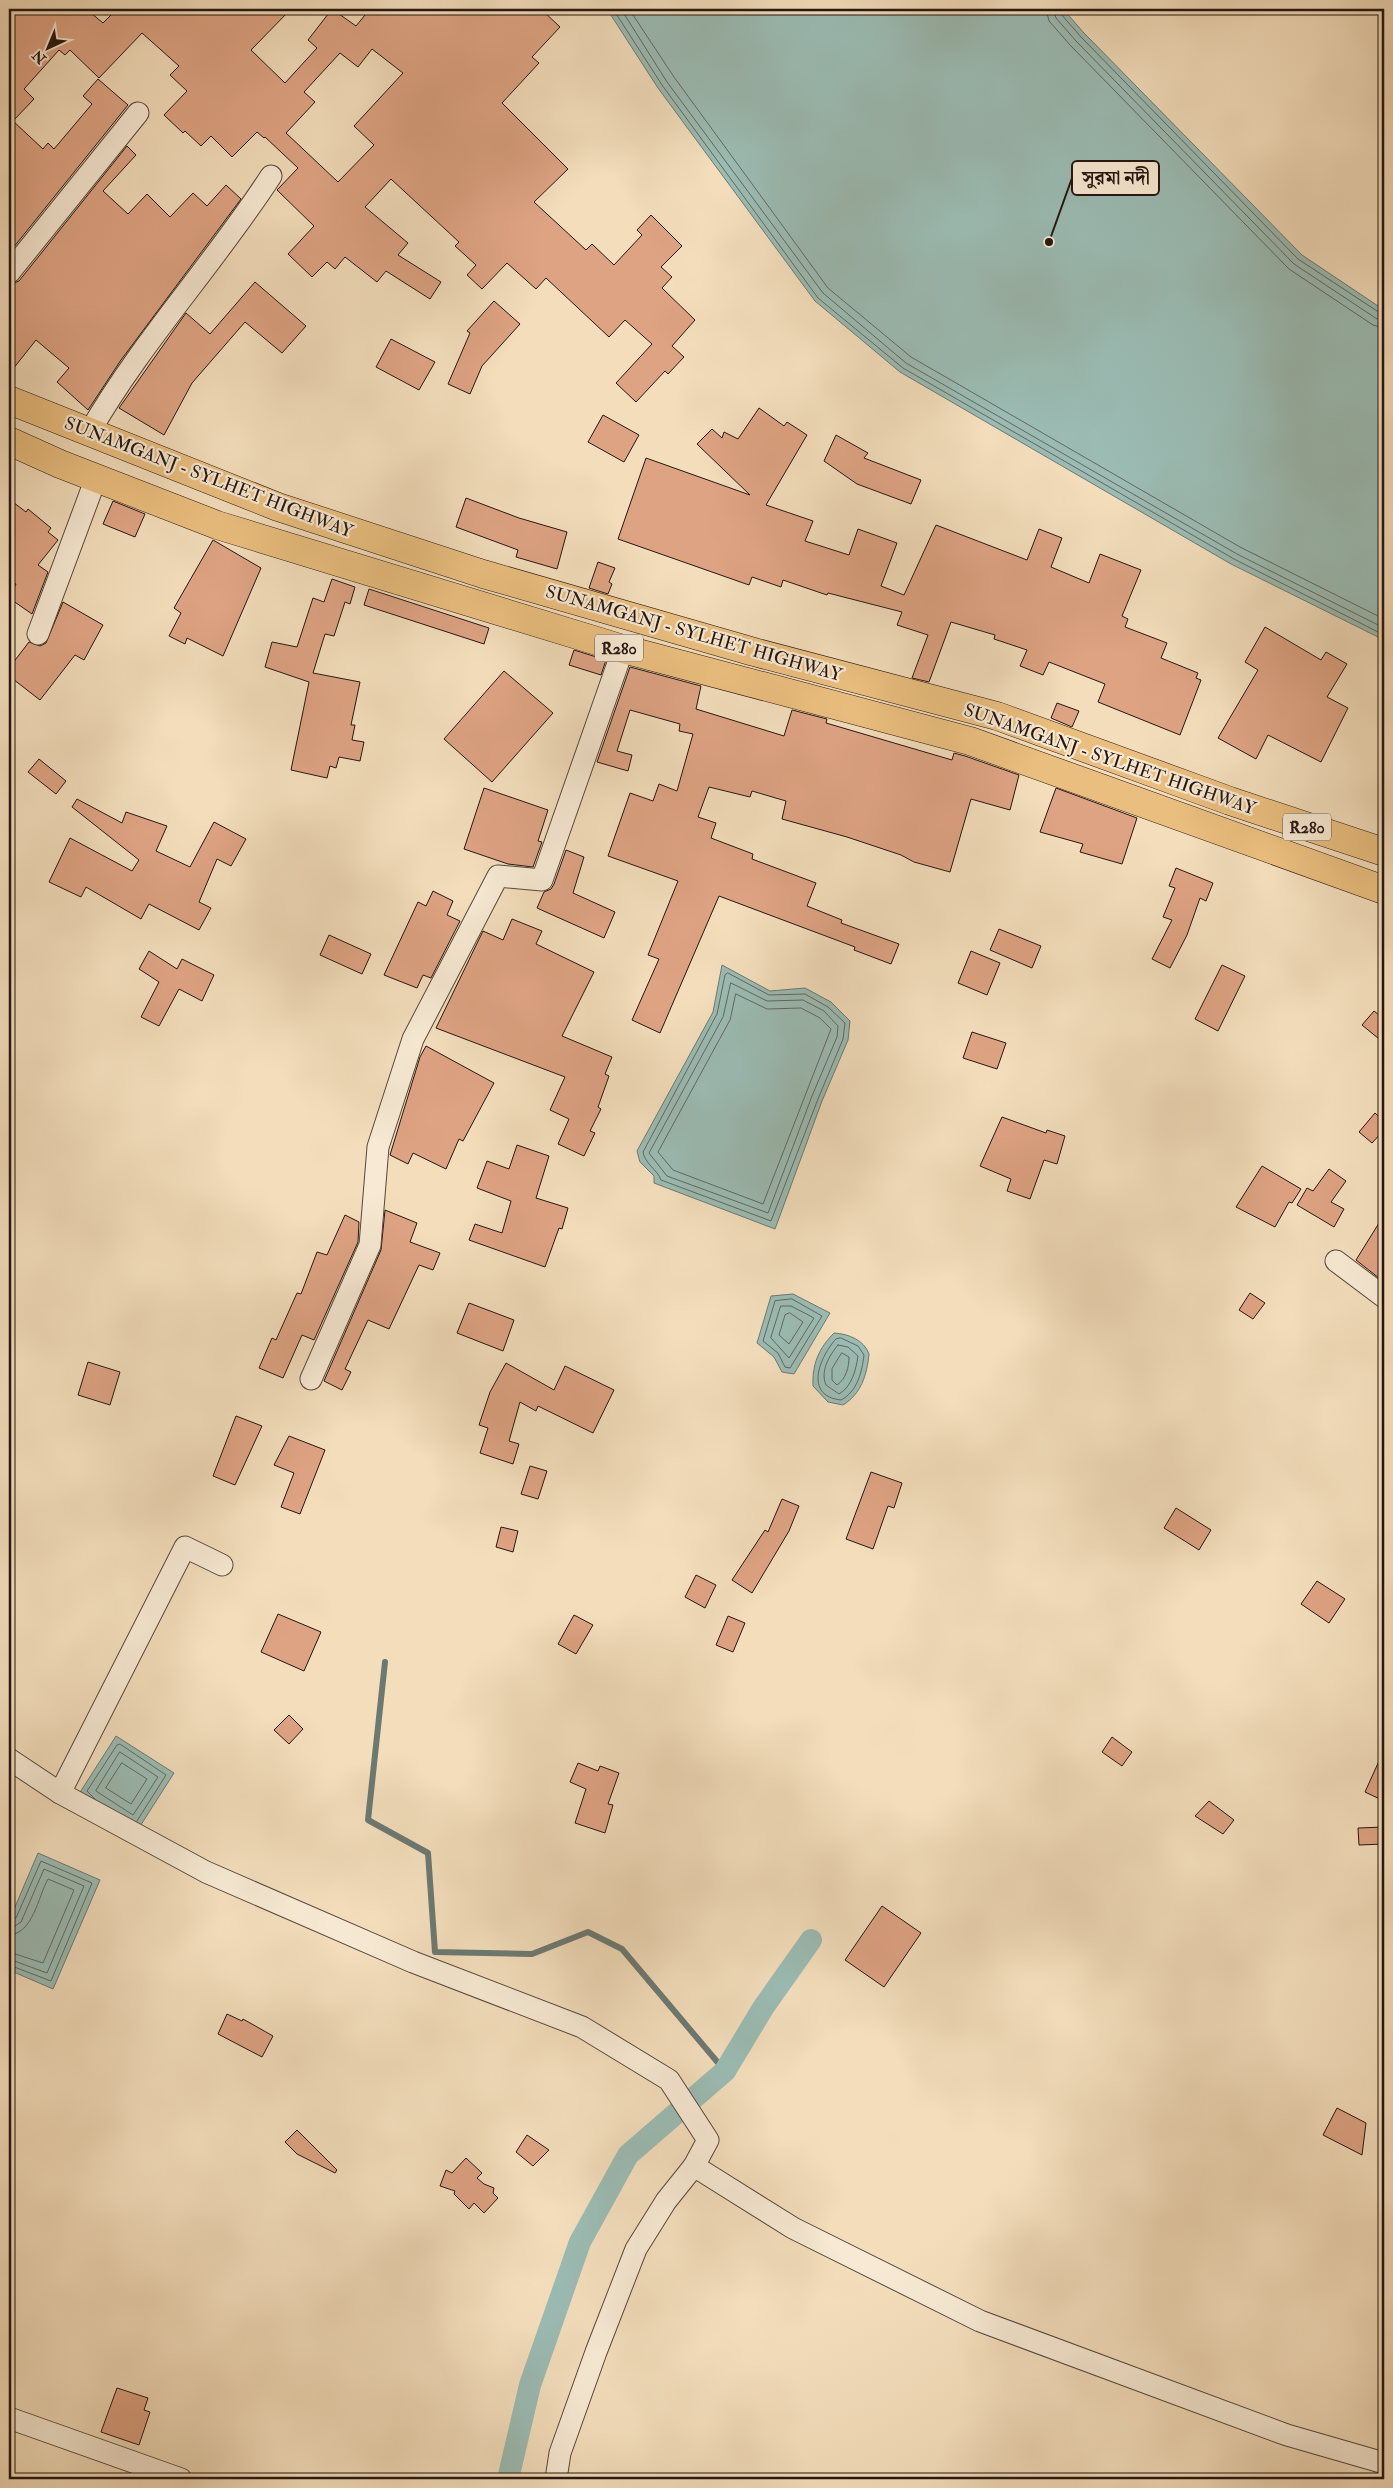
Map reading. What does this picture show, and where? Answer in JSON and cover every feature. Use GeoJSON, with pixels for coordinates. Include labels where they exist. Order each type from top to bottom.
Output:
{"type":"FeatureCollection","features":[{"type":"Feature","properties":{"kind":"main road","name":"SUNAMGANJ - SYLHET HIGHWAY"},"geometry":{"type":"LineString","coordinates":[[9,400],[278,507],[483,574],[754,652],[997,716],[1230,801],[1384,852]]}},
{"type":"Feature","properties":{"kind":"main road","name":"SUNAMGANJ - SYLHET HIGHWAY"},"geometry":{"type":"LineString","coordinates":[[9,441],[96,478],[217,525],[623,649],[970,741],[1235,838],[1384,890]]}},
{"type":"Feature","properties":{"kind":"street"},"geometry":{"type":"LineString","coordinates":[[9,273],[138,113]]}},
{"type":"Feature","properties":{"kind":"street"},"geometry":{"type":"LineString","coordinates":[[89,433],[113,391],[236,229],[271,176]]}},
{"type":"Feature","properties":{"kind":"street"},"geometry":{"type":"LineString","coordinates":[[38,634],[96,478]]}},
{"type":"Feature","properties":{"kind":"street"},"geometry":{"type":"LineString","coordinates":[[311,1379],[370,1244],[378,1147],[414,1039],[498,876],[542,880],[623,649]]}},
{"type":"Feature","properties":{"kind":"street"},"geometry":{"type":"LineString","coordinates":[[1336,1262],[1384,1297]]}},
{"type":"Feature","properties":{"kind":"street"},"geometry":{"type":"LineString","coordinates":[[60,1793],[185,1547],[222,1565]]}},
{"type":"Feature","properties":{"kind":"street"},"geometry":{"type":"LineString","coordinates":[[9,1759],[60,1793],[206,1872],[414,1962],[582,2027],[669,2080],[708,2140],[694,2166],[666,2201],[636,2249],[563,2444],[556,2479]]}},
{"type":"Feature","properties":{"kind":"street"},"geometry":{"type":"LineString","coordinates":[[694,2166],[793,2228],[980,2320],[1287,2435],[1384,2464]]}},
{"type":"Feature","properties":{"kind":"street"},"geometry":{"type":"LineString","coordinates":[[9,2418],[181,2479]]}},
{"type":"Feature","properties":{"kind":"water"},"geometry":{"type":"Polygon","coordinates":[[[607,9],[1063,9],[1084,33],[1302,255],[1384,310],[1384,640],[1231,564],[900,372],[815,301],[658,88],[607,9]]]}},
{"type":"Feature","properties":{"kind":"water"},"geometry":{"type":"Polygon","coordinates":[[[722,965],[770,991],[805,988],[831,1002],[850,1021],[848,1040],[822,1101],[775,1229],[654,1183],[654,1176],[640,1162],[637,1151],[713,1012],[722,965]]]}},
{"type":"Feature","properties":{"kind":"water"},"geometry":{"type":"Polygon","coordinates":[[[793,1294],[830,1313],[794,1374],[782,1372],[774,1357],[757,1343],[771,1296],[793,1294]]]}},
{"type":"Feature","properties":{"kind":"water"},"geometry":{"type":"Polygon","coordinates":[[[834,1333],[860,1341],[869,1354],[867,1369],[859,1390],[843,1405],[828,1402],[813,1386],[815,1364],[820,1351],[834,1333]]]}},
{"type":"Feature","properties":{"kind":"water"},"geometry":{"type":"Polygon","coordinates":[[[116,1736],[174,1773],[137,1831],[79,1794],[116,1736]]]}},
{"type":"Feature","properties":{"kind":"water"},"geometry":{"type":"Polygon","coordinates":[[[38,1853],[100,1880],[53,1989],[9,1970],[9,1921],[38,1853]]]}},
{"type":"Feature","properties":{"kind":"building"},"geometry":{"type":"Polygon","coordinates":[[[9,9],[86,9],[103,23],[117,9],[291,9],[251,50],[285,83],[317,48],[308,40],[332,9],[356,26],[370,9],[541,9],[560,27],[532,57],[539,63],[502,103],[568,169],[534,202],[586,250],[592,244],[614,265],[642,235],[637,230],[651,215],[682,246],[661,267],[672,277],[662,288],[695,320],[672,346],[684,357],[668,374],[665,371],[636,402],[616,383],[652,344],[625,320],[609,337],[546,278],[536,289],[507,263],[482,289],[467,275],[476,265],[455,246],[459,242],[391,179],[365,207],[408,243],[398,255],[441,282],[430,299],[386,271],[377,282],[345,257],[335,269],[327,262],[312,277],[288,254],[314,226],[277,190],[298,168],[265,137],[257,132],[232,157],[211,136],[201,146],[185,131],[183,133],[164,115],[187,91],[170,75],[179,66],[142,33],[99,78],[70,50],[65,55],[59,50],[24,89],[34,99],[13,121],[43,149],[48,143],[54,149],[92,104],[83,96],[98,79],[128,105],[9,253],[9,9]],[[372,49],[358,67],[340,53],[304,92],[315,102],[286,133],[338,182],[374,145],[354,126],[403,73],[372,49]]]}},
{"type":"Feature","properties":{"kind":"building"},"geometry":{"type":"Polygon","coordinates":[[[127,146],[136,155],[103,191],[128,214],[147,194],[170,217],[193,193],[207,206],[226,185],[241,199],[121,360],[88,410],[57,382],[69,368],[36,340],[9,374],[9,285],[19,281],[127,146]]]}},
{"type":"Feature","properties":{"kind":"building"},"geometry":{"type":"Polygon","coordinates":[[[255,282],[306,326],[282,353],[245,322],[192,383],[164,435],[119,408],[186,313],[210,334],[255,282]]]}},
{"type":"Feature","properties":{"kind":"building"},"geometry":{"type":"Polygon","coordinates":[[[494,301],[520,324],[482,366],[470,394],[448,384],[470,333],[467,331],[494,301]]]}},
{"type":"Feature","properties":{"kind":"building"},"geometry":{"type":"Polygon","coordinates":[[[391,339],[435,362],[419,390],[376,367],[391,339]]]}},
{"type":"Feature","properties":{"kind":"building"},"geometry":{"type":"Polygon","coordinates":[[[759,408],[784,426],[787,422],[807,435],[766,505],[813,521],[805,541],[849,555],[858,529],[897,543],[881,586],[904,595],[936,525],[1027,560],[1039,529],[1062,538],[1051,567],[1089,583],[1100,554],[1141,570],[1122,616],[1128,619],[1125,627],[1167,643],[1161,658],[1198,673],[1196,678],[1201,680],[1180,735],[1098,702],[1105,684],[1049,662],[1043,675],[1020,666],[1027,650],[994,639],[995,635],[951,622],[929,682],[912,678],[928,635],[897,625],[902,612],[828,593],[827,595],[783,580],[781,587],[752,577],[749,585],[618,539],[646,458],[750,495],[697,444],[712,429],[722,438],[724,432],[738,439],[759,408]]]}},
{"type":"Feature","properties":{"kind":"building"},"geometry":{"type":"Polygon","coordinates":[[[603,415],[639,435],[624,462],[588,442],[603,415]]]}},
{"type":"Feature","properties":{"kind":"building"},"geometry":{"type":"Polygon","coordinates":[[[836,435],[868,453],[864,458],[921,480],[911,504],[857,484],[824,461],[836,435]]]}},
{"type":"Feature","properties":{"kind":"building"},"geometry":{"type":"Polygon","coordinates":[[[466,498],[519,518],[567,532],[557,569],[516,557],[518,550],[456,527],[466,498]]]}},
{"type":"Feature","properties":{"kind":"building"},"geometry":{"type":"Polygon","coordinates":[[[9,499],[26,512],[28,509],[51,528],[48,532],[58,540],[38,565],[48,572],[32,614],[9,598],[16,584],[9,580],[9,499]]]}},
{"type":"Feature","properties":{"kind":"building"},"geometry":{"type":"Polygon","coordinates":[[[113,501],[145,514],[135,537],[103,524],[113,501]]]}},
{"type":"Feature","properties":{"kind":"building"},"geometry":{"type":"Polygon","coordinates":[[[213,540],[261,568],[223,656],[187,638],[185,644],[169,636],[181,613],[174,608],[213,540]]]}},
{"type":"Feature","properties":{"kind":"building"},"geometry":{"type":"Polygon","coordinates":[[[598,562],[615,568],[609,582],[612,584],[608,594],[589,588],[598,562]]]}},
{"type":"Feature","properties":{"kind":"building"},"geometry":{"type":"Polygon","coordinates":[[[332,579],[355,587],[350,604],[345,602],[334,636],[325,634],[313,673],[360,682],[351,725],[355,725],[352,740],[364,742],[360,761],[339,757],[336,768],[330,766],[327,778],[291,770],[309,682],[265,667],[272,642],[297,647],[313,598],[324,602],[332,579]]]}},
{"type":"Feature","properties":{"kind":"building"},"geometry":{"type":"Polygon","coordinates":[[[369,589],[489,628],[484,644],[364,605],[369,589]]]}},
{"type":"Feature","properties":{"kind":"building"},"geometry":{"type":"Polygon","coordinates":[[[63,602],[103,625],[84,660],[75,655],[40,700],[9,676],[9,668],[29,642],[40,646],[46,643],[63,602]]]}},
{"type":"Feature","properties":{"kind":"building"},"geometry":{"type":"Polygon","coordinates":[[[1265,627],[1321,660],[1326,652],[1347,664],[1327,697],[1348,708],[1321,762],[1268,735],[1256,759],[1218,738],[1258,670],[1245,662],[1265,627]]]}},
{"type":"Feature","properties":{"kind":"building"},"geometry":{"type":"Polygon","coordinates":[[[574,650],[606,660],[601,675],[569,665],[574,650]]]}},
{"type":"Feature","properties":{"kind":"building"},"geometry":{"type":"Polygon","coordinates":[[[630,667],[701,686],[696,709],[784,736],[792,710],[827,719],[826,723],[952,760],[954,753],[1019,775],[1010,810],[971,799],[950,872],[914,862],[901,855],[847,837],[782,819],[786,801],[752,791],[750,797],[709,787],[698,817],[716,823],[711,838],[753,854],[752,859],[816,883],[807,906],[842,920],[841,923],[899,944],[891,964],[854,950],[855,947],[719,896],[660,1033],[632,1020],[659,959],[648,955],[678,881],[608,856],[630,793],[653,801],[659,784],[677,791],[693,734],[679,731],[680,724],[630,710],[617,751],[632,755],[628,771],[597,762],[630,667]]]}},
{"type":"Feature","properties":{"kind":"building"},"geometry":{"type":"Polygon","coordinates":[[[504,671],[553,713],[492,782],[444,739],[504,671]]]}},
{"type":"Feature","properties":{"kind":"building"},"geometry":{"type":"Polygon","coordinates":[[[1057,703],[1079,711],[1072,727],[1051,718],[1057,703]]]}},
{"type":"Feature","properties":{"kind":"building"},"geometry":{"type":"Polygon","coordinates":[[[39,759],[66,781],[56,794],[28,772],[39,759]]]}},
{"type":"Feature","properties":{"kind":"building"},"geometry":{"type":"Polygon","coordinates":[[[484,788],[548,810],[538,841],[542,842],[533,867],[508,864],[464,849],[484,788]]]}},
{"type":"Feature","properties":{"kind":"building"},"geometry":{"type":"Polygon","coordinates":[[[1056,788],[1137,818],[1122,864],[1080,852],[1083,844],[1040,832],[1056,788]]]}},
{"type":"Feature","properties":{"kind":"building"},"geometry":{"type":"Polygon","coordinates":[[[77,799],[122,823],[126,812],[167,826],[156,851],[190,867],[214,822],[246,839],[231,866],[217,859],[199,902],[211,908],[199,930],[149,904],[141,919],[86,887],[81,897],[49,882],[70,838],[132,871],[139,860],[72,807],[77,799]]]}},
{"type":"Feature","properties":{"kind":"building"},"geometry":{"type":"Polygon","coordinates":[[[566,850],[584,857],[573,893],[615,912],[604,938],[537,908],[544,892],[551,889],[554,884],[566,850]]]}},
{"type":"Feature","properties":{"kind":"building"},"geometry":{"type":"Polygon","coordinates":[[[1176,868],[1213,883],[1206,901],[1200,898],[1187,935],[1170,968],[1152,959],[1172,920],[1163,917],[1175,888],[1169,886],[1176,868]]]}},
{"type":"Feature","properties":{"kind":"building"},"geometry":{"type":"Polygon","coordinates":[[[433,891],[453,901],[447,915],[460,921],[431,978],[423,975],[417,988],[384,975],[418,902],[426,906],[433,891]]]}},
{"type":"Feature","properties":{"kind":"building"},"geometry":{"type":"Polygon","coordinates":[[[512,919],[542,931],[536,944],[594,972],[562,1036],[612,1057],[605,1074],[609,1076],[598,1107],[601,1109],[590,1131],[595,1133],[584,1156],[558,1144],[569,1119],[550,1110],[565,1077],[436,1028],[483,931],[503,940],[512,919]]]}},
{"type":"Feature","properties":{"kind":"building"},"geometry":{"type":"Polygon","coordinates":[[[999,929],[1041,946],[1032,968],[990,950],[999,929]]]}},
{"type":"Feature","properties":{"kind":"building"},"geometry":{"type":"Polygon","coordinates":[[[329,935],[371,954],[362,974],[320,955],[329,935]]]}},
{"type":"Feature","properties":{"kind":"building"},"geometry":{"type":"Polygon","coordinates":[[[149,951],[177,969],[182,959],[214,975],[202,1001],[179,989],[159,1026],[141,1017],[159,982],[139,969],[149,951]]]}},
{"type":"Feature","properties":{"kind":"building"},"geometry":{"type":"Polygon","coordinates":[[[971,951],[1000,963],[987,995],[958,983],[971,951]]]}},
{"type":"Feature","properties":{"kind":"building"},"geometry":{"type":"Polygon","coordinates":[[[1222,965],[1245,976],[1218,1031],[1195,1019],[1222,965]]]}},
{"type":"Feature","properties":{"kind":"building"},"geometry":{"type":"Polygon","coordinates":[[[1374,1011],[1384,1019],[1384,1043],[1362,1025],[1374,1011]]]}},
{"type":"Feature","properties":{"kind":"building"},"geometry":{"type":"Polygon","coordinates":[[[972,1032],[1006,1043],[997,1069],[963,1058],[972,1032]]]}},
{"type":"Feature","properties":{"kind":"building"},"geometry":{"type":"Polygon","coordinates":[[[426,1046],[494,1083],[463,1141],[459,1139],[446,1169],[413,1153],[408,1164],[390,1155],[420,1057],[426,1046]]]}},
{"type":"Feature","properties":{"kind":"building"},"geometry":{"type":"Polygon","coordinates":[[[1375,1113],[1384,1121],[1384,1130],[1372,1143],[1359,1132],[1375,1113]]]}},
{"type":"Feature","properties":{"kind":"building"},"geometry":{"type":"Polygon","coordinates":[[[1002,1117],[1046,1133],[1047,1130],[1065,1136],[1057,1164],[1044,1160],[1030,1199],[1007,1191],[1011,1179],[980,1166],[1002,1117]]]}},
{"type":"Feature","properties":{"kind":"building"},"geometry":{"type":"Polygon","coordinates":[[[517,1145],[549,1156],[536,1198],[568,1208],[562,1229],[559,1228],[545,1267],[469,1240],[475,1224],[502,1233],[511,1201],[477,1188],[487,1161],[509,1169],[517,1145]]]}},
{"type":"Feature","properties":{"kind":"building"},"geometry":{"type":"Polygon","coordinates":[[[1262,1166],[1301,1189],[1292,1203],[1289,1202],[1275,1227],[1236,1207],[1262,1166]]]}},
{"type":"Feature","properties":{"kind":"building"},"geometry":{"type":"Polygon","coordinates":[[[1329,1169],[1346,1181],[1331,1202],[1344,1209],[1334,1227],[1297,1205],[1307,1188],[1313,1191],[1329,1169]]]}},
{"type":"Feature","properties":{"kind":"building"},"geometry":{"type":"Polygon","coordinates":[[[385,1210],[417,1223],[410,1242],[440,1253],[433,1270],[419,1265],[389,1329],[368,1320],[345,1369],[351,1372],[342,1390],[324,1381],[381,1250],[385,1210]]]}},
{"type":"Feature","properties":{"kind":"building"},"geometry":{"type":"Polygon","coordinates":[[[345,1215],[359,1222],[358,1242],[314,1340],[302,1335],[283,1378],[259,1368],[272,1338],[276,1340],[297,1293],[301,1294],[317,1252],[327,1255],[345,1215]]]}},
{"type":"Feature","properties":{"kind":"building"},"geometry":{"type":"Polygon","coordinates":[[[1384,1215],[1384,1282],[1356,1260],[1384,1215]]]}},
{"type":"Feature","properties":{"kind":"building"},"geometry":{"type":"Polygon","coordinates":[[[1250,1293],[1265,1303],[1253,1319],[1239,1310],[1250,1293]]]}},
{"type":"Feature","properties":{"kind":"building"},"geometry":{"type":"Polygon","coordinates":[[[469,1303],[514,1320],[503,1351],[457,1333],[469,1303]]]}},
{"type":"Feature","properties":{"kind":"building"},"geometry":{"type":"Polygon","coordinates":[[[88,1362],[120,1372],[110,1405],[78,1395],[88,1362]]]}},
{"type":"Feature","properties":{"kind":"building"},"geometry":{"type":"Polygon","coordinates":[[[506,1363],[554,1390],[565,1366],[614,1390],[593,1433],[538,1406],[536,1411],[520,1402],[509,1441],[519,1444],[513,1464],[480,1453],[488,1428],[479,1425],[490,1392],[506,1363]]]}},
{"type":"Feature","properties":{"kind":"building"},"geometry":{"type":"Polygon","coordinates":[[[236,1416],[262,1426],[235,1485],[213,1476],[236,1416]]]}},
{"type":"Feature","properties":{"kind":"building"},"geometry":{"type":"Polygon","coordinates":[[[289,1436],[325,1450],[300,1514],[281,1507],[294,1473],[274,1465],[289,1436]]]}},
{"type":"Feature","properties":{"kind":"building"},"geometry":{"type":"Polygon","coordinates":[[[530,1466],[547,1471],[538,1499],[521,1494],[530,1466]]]}},
{"type":"Feature","properties":{"kind":"building"},"geometry":{"type":"Polygon","coordinates":[[[871,1472],[902,1483],[894,1508],[888,1506],[873,1549],[846,1539],[871,1472]]]}},
{"type":"Feature","properties":{"kind":"building"},"geometry":{"type":"Polygon","coordinates":[[[782,1499],[799,1506],[789,1531],[752,1593],[732,1580],[765,1530],[768,1532],[782,1499]]]}},
{"type":"Feature","properties":{"kind":"building"},"geometry":{"type":"Polygon","coordinates":[[[1176,1508],[1211,1530],[1199,1550],[1164,1528],[1176,1508]]]}},
{"type":"Feature","properties":{"kind":"building"},"geometry":{"type":"Polygon","coordinates":[[[501,1527],[518,1531],[513,1552],[496,1547],[501,1527]]]}},
{"type":"Feature","properties":{"kind":"building"},"geometry":{"type":"Polygon","coordinates":[[[696,1575],[716,1585],[705,1608],[685,1597],[696,1575]]]}},
{"type":"Feature","properties":{"kind":"building"},"geometry":{"type":"Polygon","coordinates":[[[1317,1581],[1345,1599],[1329,1623],[1301,1604],[1317,1581]]]}},
{"type":"Feature","properties":{"kind":"building"},"geometry":{"type":"Polygon","coordinates":[[[278,1614],[321,1632],[304,1671],[261,1652],[278,1614]]]}},
{"type":"Feature","properties":{"kind":"building"},"geometry":{"type":"Polygon","coordinates":[[[574,1615],[593,1625],[576,1654],[558,1644],[574,1615]]]}},
{"type":"Feature","properties":{"kind":"building"},"geometry":{"type":"Polygon","coordinates":[[[728,1616],[745,1623],[733,1652],[716,1645],[728,1616]]]}},
{"type":"Feature","properties":{"kind":"building"},"geometry":{"type":"Polygon","coordinates":[[[289,1715],[303,1729],[289,1744],[274,1730],[289,1715]]]}},
{"type":"Feature","properties":{"kind":"building"},"geometry":{"type":"Polygon","coordinates":[[[1112,1737],[1132,1752],[1122,1766],[1102,1752],[1112,1737]]]}},
{"type":"Feature","properties":{"kind":"building"},"geometry":{"type":"Polygon","coordinates":[[[1384,1750],[1384,1801],[1365,1792],[1384,1750]]]}},
{"type":"Feature","properties":{"kind":"building"},"geometry":{"type":"Polygon","coordinates":[[[578,1763],[598,1771],[600,1766],[619,1773],[608,1804],[613,1805],[605,1833],[575,1823],[586,1789],[570,1782],[578,1763]]]}},
{"type":"Feature","properties":{"kind":"building"},"geometry":{"type":"Polygon","coordinates":[[[1209,1801],[1234,1820],[1223,1834],[1195,1816],[1209,1801]]]}},
{"type":"Feature","properties":{"kind":"building"},"geometry":{"type":"Polygon","coordinates":[[[1384,1827],[1384,1844],[1359,1845],[1358,1828],[1384,1827]]]}},
{"type":"Feature","properties":{"kind":"building"},"geometry":{"type":"Polygon","coordinates":[[[882,1906],[921,1933],[884,1987],[845,1960],[882,1906]]]}},
{"type":"Feature","properties":{"kind":"building"},"geometry":{"type":"Polygon","coordinates":[[[227,2014],[242,2021],[243,2019],[273,2036],[262,2057],[218,2034],[227,2014]]]}},
{"type":"Feature","properties":{"kind":"building"},"geometry":{"type":"Polygon","coordinates":[[[1337,2108],[1366,2123],[1362,2155],[1323,2135],[1337,2108]]]}},
{"type":"Feature","properties":{"kind":"building"},"geometry":{"type":"Polygon","coordinates":[[[297,2130],[337,2170],[335,2173],[297,2154],[285,2142],[297,2130]]]}},
{"type":"Feature","properties":{"kind":"building"},"geometry":{"type":"Polygon","coordinates":[[[527,2135],[549,2150],[533,2166],[516,2152],[527,2135]]]}},
{"type":"Feature","properties":{"kind":"building"},"geometry":{"type":"Polygon","coordinates":[[[466,2158],[482,2173],[477,2178],[484,2184],[494,2188],[493,2193],[498,2198],[484,2213],[474,2203],[469,2209],[454,2194],[455,2191],[440,2186],[446,2170],[452,2173],[466,2158]]]}},
{"type":"Feature","properties":{"kind":"building"},"geometry":{"type":"Polygon","coordinates":[[[117,2388],[148,2398],[144,2410],[150,2412],[139,2445],[101,2432],[117,2388]]]}},
{"type":"Feature","properties":{"kind":"waterway"},"geometry":{"type":"LineString","coordinates":[[385,1662],[368,1820],[428,1853],[435,1952],[532,1954],[588,1932],[622,1949],[725,2071]]}},
{"type":"Feature","properties":{"kind":"waterway"},"geometry":{"type":"LineString","coordinates":[[508,2479],[530,2385],[580,2242],[628,2155],[725,2071],[763,2008],[811,1940]]}},
{"type":"Feature","properties":{"kind":"place","name":"সুরমা নদী"},"geometry":{"type":"Point","coordinates":[1049,242]}}]}
